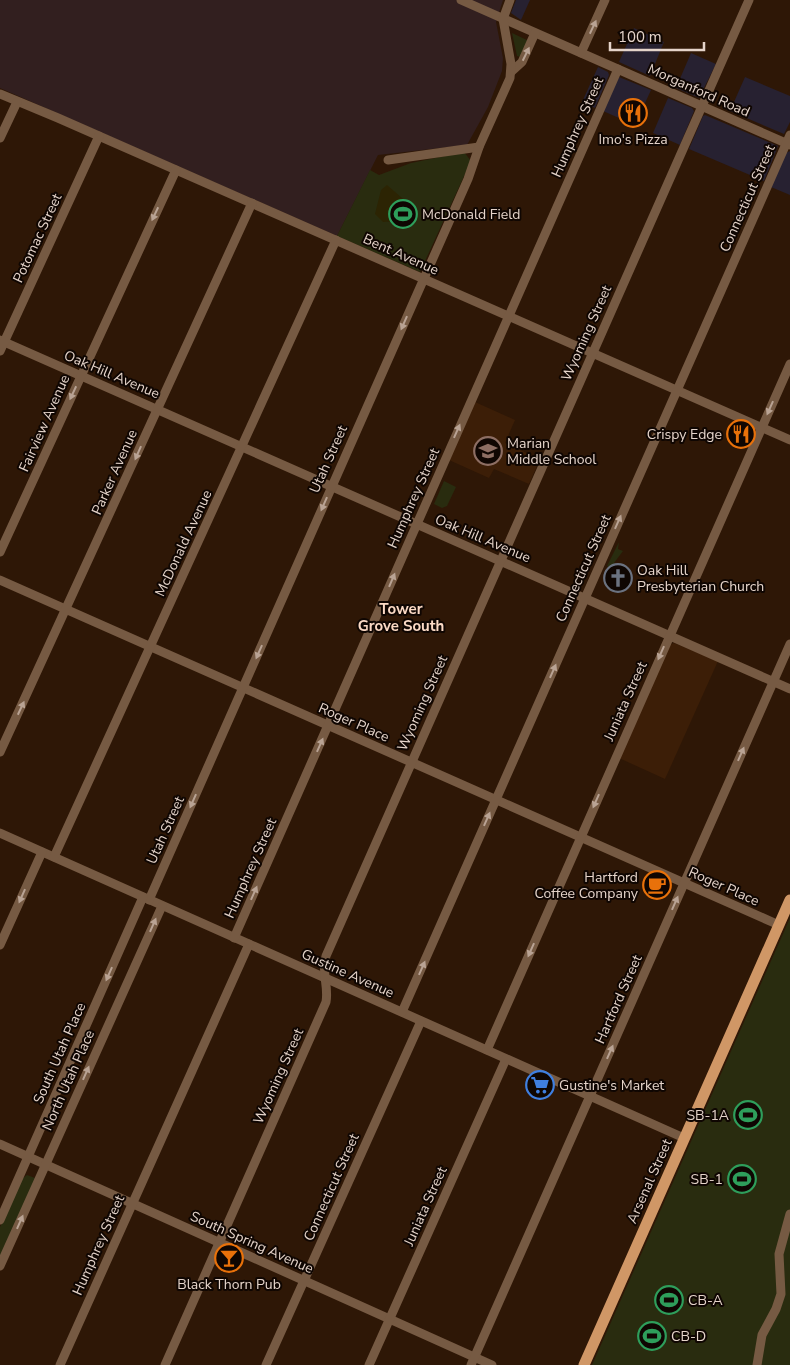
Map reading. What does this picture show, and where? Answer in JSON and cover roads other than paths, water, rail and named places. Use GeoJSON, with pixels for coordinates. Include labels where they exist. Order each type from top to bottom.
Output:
{"type":"FeatureCollection","features":[{"type":"Feature","properties":{"kind":"main road","name":"Arsenal Street"},"geometry":{"type":"LineString","coordinates":[[584,1365],[790,900]]}},
{"type":"Feature","properties":{"kind":"street","name":"Morganford Road"},"geometry":{"type":"LineString","coordinates":[[461,0],[703,107],[789,141]]}},
{"type":"Feature","properties":{"kind":"street"},"geometry":{"type":"LineString","coordinates":[[510,0],[503,18],[511,72]]}},
{"type":"Feature","properties":{"kind":"street"},"geometry":{"type":"LineString","coordinates":[[581,53],[605,0]]}},
{"type":"Feature","properties":{"kind":"street","name":"Wyoming Street"},"geometry":{"type":"LineString","coordinates":[[165,1365],[326,1002],[328,990],[323,969],[326,956],[749,0]]}},
{"type":"Feature","properties":{"kind":"street","name":"Utah Street"},"geometry":{"type":"LineString","coordinates":[[146,898],[243,688],[468,179],[479,147],[511,72],[522,62],[535,33]]}},
{"type":"Feature","properties":{"kind":"street","name":"Humphrey Street"},"geometry":{"type":"LineString","coordinates":[[234,938],[618,69]]}},
{"type":"Feature","properties":{"kind":"street","name":"Bent Avenue"},"geometry":{"type":"LineString","coordinates":[[0,94],[424,278],[508,317],[790,440]]}},
{"type":"Feature","properties":{"kind":"street"},"geometry":{"type":"LineString","coordinates":[[0,138],[17,102]]}},
{"type":"Feature","properties":{"kind":"street","name":"Potomac Street"},"geometry":{"type":"LineString","coordinates":[[0,351],[2,341],[99,136]]}},
{"type":"Feature","properties":{"kind":"street","name":"Connecticut Street"},"geometry":{"type":"LineString","coordinates":[[402,1012],[584,598],[789,141]]}},
{"type":"Feature","properties":{"kind":"street"},"geometry":{"type":"LineString","coordinates":[[388,160],[479,147]]}},
{"type":"Feature","properties":{"kind":"street","name":"Fairview Avenue"},"geometry":{"type":"LineString","coordinates":[[0,552],[176,170]]}},
{"type":"Feature","properties":{"kind":"street","name":"Parker Avenue"},"geometry":{"type":"LineString","coordinates":[[0,752],[252,203]]}},
{"type":"Feature","properties":{"kind":"street","name":"McDonald Avenue"},"geometry":{"type":"LineString","coordinates":[[54,857],[336,240]]}},
{"type":"Feature","properties":{"kind":"street","name":"Oak Hill Avenue"},"geometry":{"type":"LineString","coordinates":[[2,341],[790,689]]}},
{"type":"Feature","properties":{"kind":"street","name":"Juniata Street"},"geometry":{"type":"LineString","coordinates":[[487,1050],[790,364]]}},
{"type":"Feature","properties":{"kind":"street","name":"Roger Place"},"geometry":{"type":"LineString","coordinates":[[0,580],[779,925]]}},
{"type":"Feature","properties":{"kind":"street","name":"Hartford Street"},"geometry":{"type":"LineString","coordinates":[[473,1361],[790,644]]}},
{"type":"Feature","properties":{"kind":"street","name":"Gustine Avenue"},"geometry":{"type":"LineString","coordinates":[[0,833],[684,1138]]}},
{"type":"Feature","properties":{"kind":"street"},"geometry":{"type":"LineString","coordinates":[[0,945],[42,852]]}},
{"type":"Feature","properties":{"kind":"street","name":"South Utah Place"},"geometry":{"type":"LineString","coordinates":[[0,1220],[146,898]]}},
{"type":"Feature","properties":{"kind":"street","name":"North Utah Place"},"geometry":{"type":"LineString","coordinates":[[0,1266],[162,906]]}},
{"type":"Feature","properties":{"kind":"street","name":"Humphrey Street"},"geometry":{"type":"LineString","coordinates":[[60,1365],[249,944]]}},
{"type":"Feature","properties":{"kind":"street","name":"Connecticut Street"},"geometry":{"type":"LineString","coordinates":[[266,1365],[421,1021]]}},
{"type":"Feature","properties":{"kind":"street","name":"Juniata Street"},"geometry":{"type":"LineString","coordinates":[[369,1365],[506,1059]]}},
{"type":"Feature","properties":{"kind":"street","name":"South Spring Avenue"},"geometry":{"type":"LineString","coordinates":[[0,1144],[390,1319],[473,1361],[492,1365]]}},
{"type":"Feature","properties":{"kind":"street"},"geometry":{"type":"LineString","coordinates":[[757,1365],[762,1335],[776,1309],[781,1294],[779,1254],[790,1214]]}},
{"type":"Feature","properties":{"kind":"place","name":"Imo's Pizza"},"geometry":{"type":"Point","coordinates":[633,113]}},
{"type":"Feature","properties":{"kind":"place","name":"McDonald Field"},"geometry":{"type":"Point","coordinates":[403,214]}},
{"type":"Feature","properties":{"kind":"place","name":"Crispy Edge"},"geometry":{"type":"Point","coordinates":[741,434]}},
{"type":"Feature","properties":{"kind":"place","name":"Marian Middle School"},"geometry":{"type":"Point","coordinates":[488,451]}},
{"type":"Feature","properties":{"kind":"place","name":"Oak Hill Presbyterian Church"},"geometry":{"type":"Point","coordinates":[618,578]}},
{"type":"Feature","properties":{"kind":"place","name":"Hartford Coffee Company"},"geometry":{"type":"Point","coordinates":[657,885]}},
{"type":"Feature","properties":{"kind":"place","name":"Gustine's Market"},"geometry":{"type":"Point","coordinates":[540,1085]}},
{"type":"Feature","properties":{"kind":"place","name":"SB-1A"},"geometry":{"type":"Point","coordinates":[748,1115]}},
{"type":"Feature","properties":{"kind":"place","name":"SB-1"},"geometry":{"type":"Point","coordinates":[742,1179]}},
{"type":"Feature","properties":{"kind":"place","name":"Black Thorn Pub"},"geometry":{"type":"Point","coordinates":[229,1258]}},
{"type":"Feature","properties":{"kind":"place","name":"CB-A"},"geometry":{"type":"Point","coordinates":[669,1300]}},
{"type":"Feature","properties":{"kind":"place","name":"CB-D"},"geometry":{"type":"Point","coordinates":[652,1336]}},
{"type":"Feature","properties":{"kind":"district","name":"Tower Grove South"},"geometry":{"type":"Point","coordinates":[401,618]}}]}
